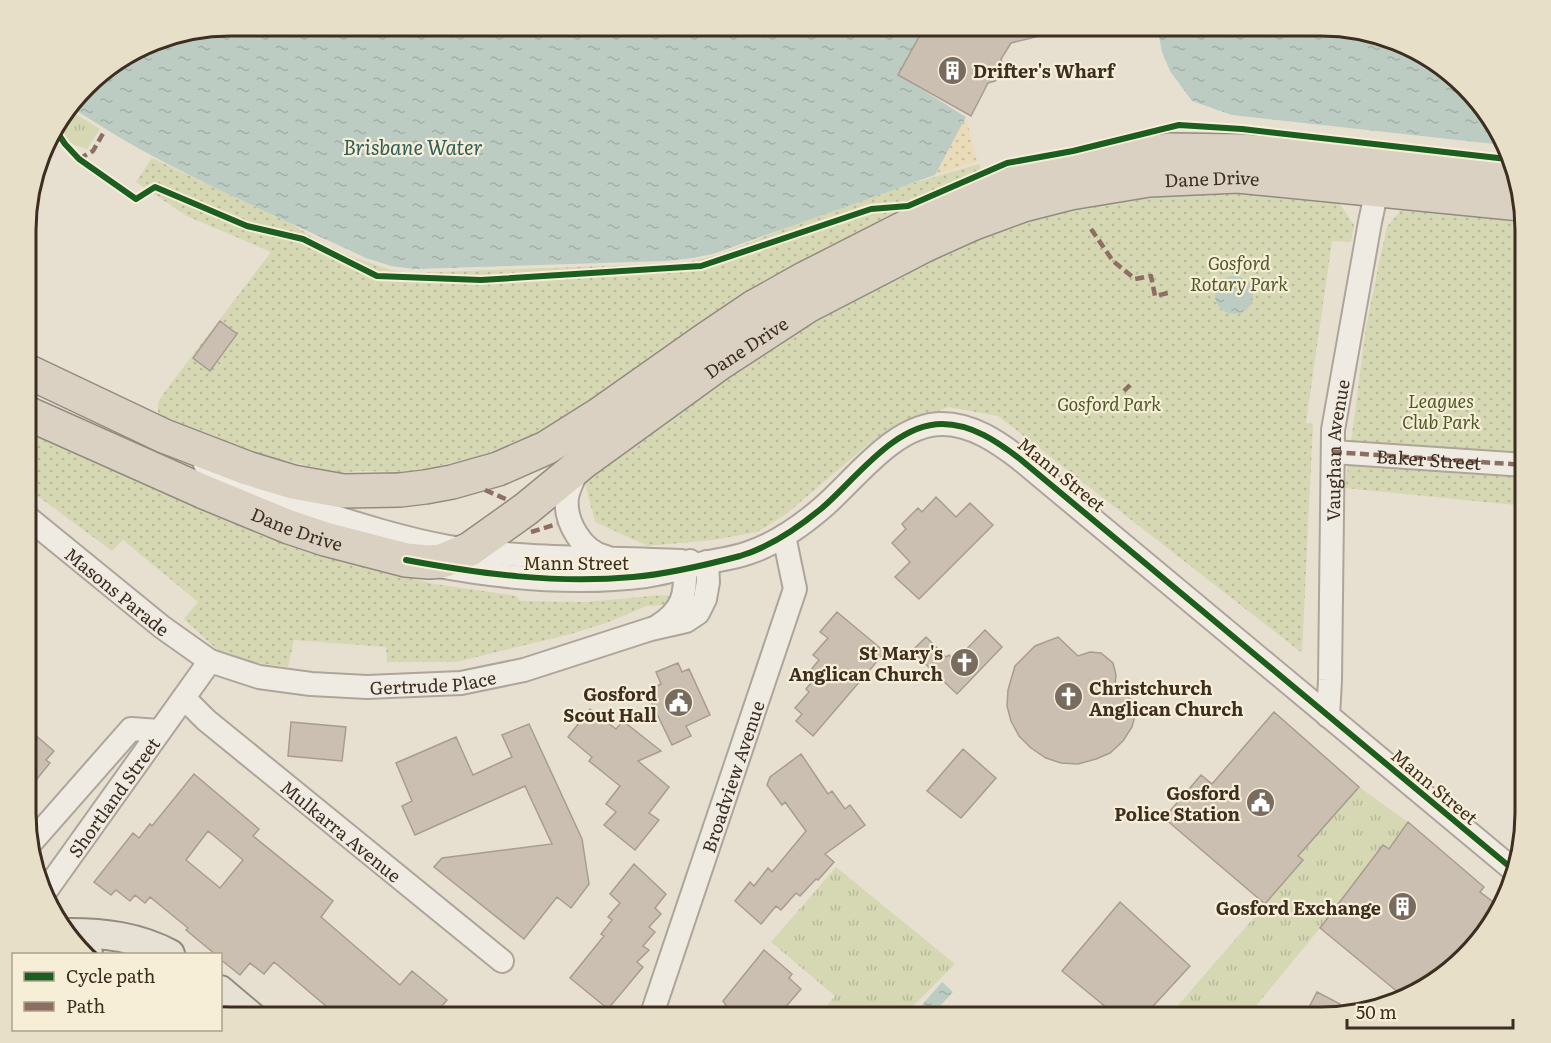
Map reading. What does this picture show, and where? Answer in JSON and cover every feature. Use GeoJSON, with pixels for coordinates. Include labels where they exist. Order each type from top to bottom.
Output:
{"type":"FeatureCollection","features":[{"type":"Feature","properties":{"kind":"highway","name":"Dane Drive"},"geometry":{"type":"LineString","coordinates":[[36,375],[164,436],[293,483],[343,491],[400,490],[452,482],[523,460],[561,439],[754,307],[918,221],[974,196],[1083,176],[1170,150],[1240,151],[1383,162],[1507,176]]}},
{"type":"Feature","properties":{"kind":"highway","name":"Dane Drive"},"geometry":{"type":"LineString","coordinates":[[36,417],[269,519],[325,538],[406,560],[441,561],[470,549],[526,509],[582,463],[720,363],[809,305],[867,273],[974,223],[1031,203],[1083,176],[1149,180],[1238,176],[1513,203]]}},
{"type":"Feature","properties":{"kind":"main road"},"geometry":{"type":"LineString","coordinates":[[78,933],[123,937],[154,946],[168,953]]}},
{"type":"Feature","properties":{"kind":"main road"},"geometry":{"type":"LineString","coordinates":[[222,992],[240,1007]]}},
{"type":"Feature","properties":{"kind":"street","name":"Vaughan Avenue"},"geometry":{"type":"LineString","coordinates":[[1328,716],[1335,418],[1377,189]]}},
{"type":"Feature","properties":{"kind":"street","name":"Mann Street"},"geometry":{"type":"LineString","coordinates":[[406,560],[472,572],[527,578],[631,577],[750,552],[784,536],[821,509],[894,441],[909,433],[940,424],[971,429],[997,442],[1020,459],[1508,865]]}},
{"type":"Feature","properties":{"kind":"street","name":"Mann Street"},"geometry":{"type":"LineString","coordinates":[[164,436],[219,473],[251,489],[362,525],[428,542],[530,555],[606,557],[694,564]]}},
{"type":"Feature","properties":{"kind":"street","name":"Baker Street"},"geometry":{"type":"LineString","coordinates":[[1333,452],[1515,464]]}},
{"type":"Feature","properties":{"kind":"street"},"geometry":{"type":"LineString","coordinates":[[582,463],[569,490],[568,515],[583,543],[606,557]]}},
{"type":"Feature","properties":{"kind":"street","name":"Masons Parade"},"geometry":{"type":"LineString","coordinates":[[36,524],[162,627],[210,661]]}},
{"type":"Feature","properties":{"kind":"street","name":"Broadview Avenue"},"geometry":{"type":"LineString","coordinates":[[654,1007],[795,589],[784,536]]}},
{"type":"Feature","properties":{"kind":"street","name":"Gertrude Place"},"geometry":{"type":"LineString","coordinates":[[210,661],[259,677],[310,684],[367,687],[422,686],[461,682],[524,670],[651,629],[686,621],[698,613],[708,588],[694,564]]}},
{"type":"Feature","properties":{"kind":"street","name":"Shortland Street"},"geometry":{"type":"LineString","coordinates":[[50,885],[210,661]]}},
{"type":"Feature","properties":{"kind":"street","name":"Mulkarra Avenue"},"geometry":{"type":"LineString","coordinates":[[184,698],[206,720],[502,961]]}},
{"type":"Feature","properties":{"kind":"street","name":"Shortland Street"},"geometry":{"type":"LineString","coordinates":[[38,834],[131,729],[159,731]]}},
{"type":"Feature","properties":{"kind":"green space"},"geometry":{"type":"Polygon","coordinates":[[[75,114],[100,129],[87,149],[59,139],[75,114]]]}},
{"type":"Feature","properties":{"kind":"green space"},"geometry":{"type":"Polygon","coordinates":[[[152,158],[292,224],[320,242],[352,257],[391,270],[411,273],[684,263],[720,254],[866,197],[979,164],[984,178],[701,325],[575,410],[525,440],[471,459],[408,472],[339,473],[239,450],[188,430],[158,413],[158,403],[166,390],[271,252],[187,216],[136,182],[152,158]]]}},
{"type":"Feature","properties":{"kind":"green space","name":"Gosford Rotary Park"},"geometry":{"type":"Polygon","coordinates":[[[1187,187],[1322,192],[1340,204],[1354,225],[1351,242],[1332,241],[1306,423],[1313,424],[1302,653],[998,416],[948,407],[877,437],[785,515],[757,532],[713,540],[648,546],[595,522],[584,480],[819,311],[961,241],[1060,206],[1187,187]]]}},
{"type":"Feature","properties":{"kind":"green space","name":"Leagues Club Park"},"geometry":{"type":"Polygon","coordinates":[[[1406,207],[1515,216],[1515,505],[1345,488],[1366,327],[1387,227],[1406,207]]]}},
{"type":"Feature","properties":{"kind":"green space"},"geometry":{"type":"Polygon","coordinates":[[[36,430],[188,504],[253,531],[340,561],[435,584],[516,596],[520,601],[587,602],[661,595],[669,596],[671,599],[665,605],[647,606],[606,623],[567,635],[456,662],[387,662],[386,647],[294,640],[288,667],[227,659],[184,619],[198,602],[123,540],[112,551],[36,495],[36,430]]]}},
{"type":"Feature","properties":{"kind":"green space"},"geometry":{"type":"Polygon","coordinates":[[[1359,787],[1408,822],[1389,849],[1383,845],[1320,928],[1255,1007],[1177,1007],[1303,861],[1298,856],[1359,787]]]}},
{"type":"Feature","properties":{"kind":"green space"},"geometry":{"type":"Polygon","coordinates":[[[836,867],[955,964],[912,1007],[826,1007],[835,996],[771,942],[836,867]]]}},
{"type":"Feature","properties":{"kind":"sand"},"geometry":{"type":"Polygon","coordinates":[[[966,117],[977,161],[935,175],[966,117]]]}},
{"type":"Feature","properties":{"kind":"water","name":"Brisbane Water"},"geometry":{"type":"Polygon","coordinates":[[[217,36],[920,36],[899,75],[966,117],[935,175],[713,254],[665,261],[414,269],[391,266],[366,258],[179,170],[77,111],[102,84],[133,62],[156,51],[192,40],[217,36]]]}},
{"type":"Feature","properties":{"kind":"water"},"geometry":{"type":"Polygon","coordinates":[[[1159,36],[1321,36],[1371,43],[1407,56],[1449,84],[1475,112],[1494,144],[1232,115],[1192,101],[1170,71],[1162,52],[1159,36]]]}},
{"type":"Feature","properties":{"kind":"water"},"geometry":{"type":"Polygon","coordinates":[[[1234,276],[1247,282],[1253,295],[1247,308],[1234,314],[1221,308],[1215,295],[1221,282],[1234,276]]]}},
{"type":"Feature","properties":{"kind":"water"},"geometry":{"type":"Polygon","coordinates":[[[942,982],[953,992],[940,1007],[922,1005],[942,982]]]}},
{"type":"Feature","properties":{"kind":"building","name":"Drifter's Wharf"},"geometry":{"type":"Polygon","coordinates":[[[919,36],[1040,36],[1011,43],[1001,59],[1003,66],[1001,74],[995,81],[988,83],[971,116],[898,75],[919,36]]]}},
{"type":"Feature","properties":{"kind":"building"},"geometry":{"type":"Polygon","coordinates":[[[220,321],[237,334],[210,371],[193,358],[220,321]]]}},
{"type":"Feature","properties":{"kind":"building"},"geometry":{"type":"Polygon","coordinates":[[[936,497],[956,517],[970,503],[993,525],[919,599],[895,577],[910,562],[892,543],[906,529],[902,524],[918,508],[922,512],[936,497]]]}},
{"type":"Feature","properties":{"kind":"building"},"geometry":{"type":"Polygon","coordinates":[[[837,612],[885,652],[813,736],[796,721],[802,714],[795,708],[809,692],[806,689],[812,682],[806,676],[819,660],[813,655],[828,638],[820,632],[837,612]]]}},
{"type":"Feature","properties":{"kind":"building","name":"St Mary's Anglican Church"},"geometry":{"type":"Polygon","coordinates":[[[985,630],[1002,647],[957,694],[912,651],[926,637],[946,657],[949,655],[955,661],[985,630]]]}},
{"type":"Feature","properties":{"kind":"building","name":"Christchurch Anglican Church"},"geometry":{"type":"Polygon","coordinates":[[[1058,637],[1078,656],[1090,652],[1101,653],[1113,663],[1116,675],[1115,687],[1138,705],[1132,727],[1123,741],[1110,753],[1078,764],[1061,763],[1046,758],[1031,748],[1019,736],[1011,721],[1007,706],[1008,690],[1015,666],[1035,646],[1058,637]]]}},
{"type":"Feature","properties":{"kind":"building","name":"Gosford Scout Hall"},"geometry":{"type":"Polygon","coordinates":[[[678,663],[682,672],[689,669],[710,715],[686,726],[691,736],[672,745],[646,691],[661,684],[656,672],[678,663]]]}},
{"type":"Feature","properties":{"kind":"building"},"geometry":{"type":"Polygon","coordinates":[[[590,709],[616,729],[623,721],[661,751],[638,761],[669,787],[649,813],[659,820],[635,850],[604,825],[616,812],[606,804],[620,786],[589,761],[592,757],[568,737],[590,709]]]}},
{"type":"Feature","properties":{"kind":"building","name":"Gosford Police Station"},"geometry":{"type":"Polygon","coordinates":[[[1274,712],[1359,787],[1298,856],[1303,860],[1265,904],[1164,818],[1201,775],[1212,784],[1274,712]]]}},
{"type":"Feature","properties":{"kind":"building"},"geometry":{"type":"Polygon","coordinates":[[[291,722],[346,727],[342,761],[288,756],[291,722]]]}},
{"type":"Feature","properties":{"kind":"building"},"geometry":{"type":"Polygon","coordinates":[[[529,724],[582,839],[589,884],[571,908],[557,897],[524,939],[434,867],[442,858],[552,844],[525,786],[415,835],[402,806],[412,801],[396,763],[456,737],[473,775],[512,757],[502,735],[529,724]]]}},
{"type":"Feature","properties":{"kind":"building"},"geometry":{"type":"Polygon","coordinates":[[[36,736],[54,751],[46,760],[50,763],[37,779],[36,736]]]}},
{"type":"Feature","properties":{"kind":"building"},"geometry":{"type":"Polygon","coordinates":[[[963,749],[996,778],[961,818],[927,791],[963,749]]]}},
{"type":"Feature","properties":{"kind":"building"},"geometry":{"type":"Polygon","coordinates":[[[801,754],[828,794],[832,791],[845,809],[850,805],[865,825],[825,854],[834,862],[818,880],[816,879],[800,896],[796,893],[781,910],[776,906],[761,924],[735,901],[750,882],[754,886],[768,868],[772,872],[806,831],[785,802],[782,805],[767,785],[770,777],[801,754]]]}},
{"type":"Feature","properties":{"kind":"building"},"geometry":{"type":"Polygon","coordinates":[[[194,774],[259,829],[253,836],[333,901],[321,917],[400,985],[412,971],[447,1000],[441,1007],[327,1007],[274,962],[264,974],[250,963],[240,975],[222,961],[222,953],[214,953],[150,897],[145,903],[135,895],[130,901],[116,890],[111,895],[94,882],[133,833],[139,838],[150,824],[152,826],[194,774]],[[208,831],[186,860],[220,888],[243,860],[208,831]]]}},
{"type":"Feature","properties":{"kind":"building","name":"Gosford Exchange"},"geometry":{"type":"Polygon","coordinates":[[[1408,822],[1484,887],[1480,892],[1493,902],[1482,921],[1458,950],[1439,967],[1397,991],[1320,928],[1383,845],[1389,849],[1408,822]]]}},
{"type":"Feature","properties":{"kind":"building"},"geometry":{"type":"Polygon","coordinates":[[[634,864],[666,894],[655,908],[661,914],[649,927],[655,932],[643,946],[649,950],[637,962],[643,967],[610,1007],[606,1007],[570,978],[604,936],[601,934],[612,920],[608,917],[620,903],[610,894],[634,864]]]}},
{"type":"Feature","properties":{"kind":"building"},"geometry":{"type":"Polygon","coordinates":[[[1120,902],[1190,966],[1152,1007],[1106,1007],[1062,971],[1120,902]]]}},
{"type":"Feature","properties":{"kind":"building"},"geometry":{"type":"Polygon","coordinates":[[[764,950],[792,974],[789,978],[801,989],[786,1007],[724,1007],[726,1005],[723,1001],[764,950]]]}},
{"type":"Feature","properties":{"kind":"building"},"geometry":{"type":"Polygon","coordinates":[[[1317,992],[1340,1004],[1334,1007],[1309,1007],[1317,992]]]}},
{"type":"Feature","properties":{"kind":"marked path"},"geometry":{"type":"LineString","coordinates":[[79,159],[93,151],[105,130]]}},
{"type":"Feature","properties":{"kind":"marked path"},"geometry":{"type":"LineString","coordinates":[[1091,229],[1113,261],[1135,279],[1151,276],[1155,296],[1172,292]]}},
{"type":"Feature","properties":{"kind":"marked path"},"geometry":{"type":"LineString","coordinates":[[1124,391],[1130,385]]}},
{"type":"Feature","properties":{"kind":"marked path"},"geometry":{"type":"LineString","coordinates":[[1333,452],[1515,464]]}},
{"type":"Feature","properties":{"kind":"marked path"},"geometry":{"type":"LineString","coordinates":[[485,490],[508,500]]}},
{"type":"Feature","properties":{"kind":"marked path"},"geometry":{"type":"LineString","coordinates":[[531,532],[557,524]]}},
{"type":"Feature","properties":{"kind":"cycle path"},"geometry":{"type":"LineString","coordinates":[[60,137],[79,159],[136,199],[155,187],[247,226],[303,239],[377,276],[481,280],[701,266],[871,209],[908,206],[1007,163],[1073,151],[1179,125],[1242,129],[1501,158]]}},
{"type":"Feature","properties":{"kind":"cycle path"},"geometry":{"type":"LineString","coordinates":[[406,560],[462,570],[576,579],[646,576],[714,563],[751,552],[793,530],[822,508],[876,456],[908,433],[924,426],[942,424],[964,427],[994,440],[1020,459],[1508,865]]}},
{"type":"Feature","properties":{"kind":"place","name":"Drifter's Wharf"},"geometry":{"type":"Point","coordinates":[952,70]}},
{"type":"Feature","properties":{"kind":"place","name":"St Mary's Anglican Church"},"geometry":{"type":"Point","coordinates":[964,662]}},
{"type":"Feature","properties":{"kind":"place","name":"Christchurch Anglican Church"},"geometry":{"type":"Point","coordinates":[1068,697]}},
{"type":"Feature","properties":{"kind":"place","name":"Gosford Scout Hall"},"geometry":{"type":"Point","coordinates":[678,703]}},
{"type":"Feature","properties":{"kind":"place","name":"Gosford Police Station"},"geometry":{"type":"Point","coordinates":[1261,802]}},
{"type":"Feature","properties":{"kind":"place","name":"Gosford Exchange"},"geometry":{"type":"Point","coordinates":[1402,907]}},
{"type":"Feature","properties":{"kind":"park label","name":"Gosford Park"},"geometry":{"type":"Point","coordinates":[1109,403]}}]}
